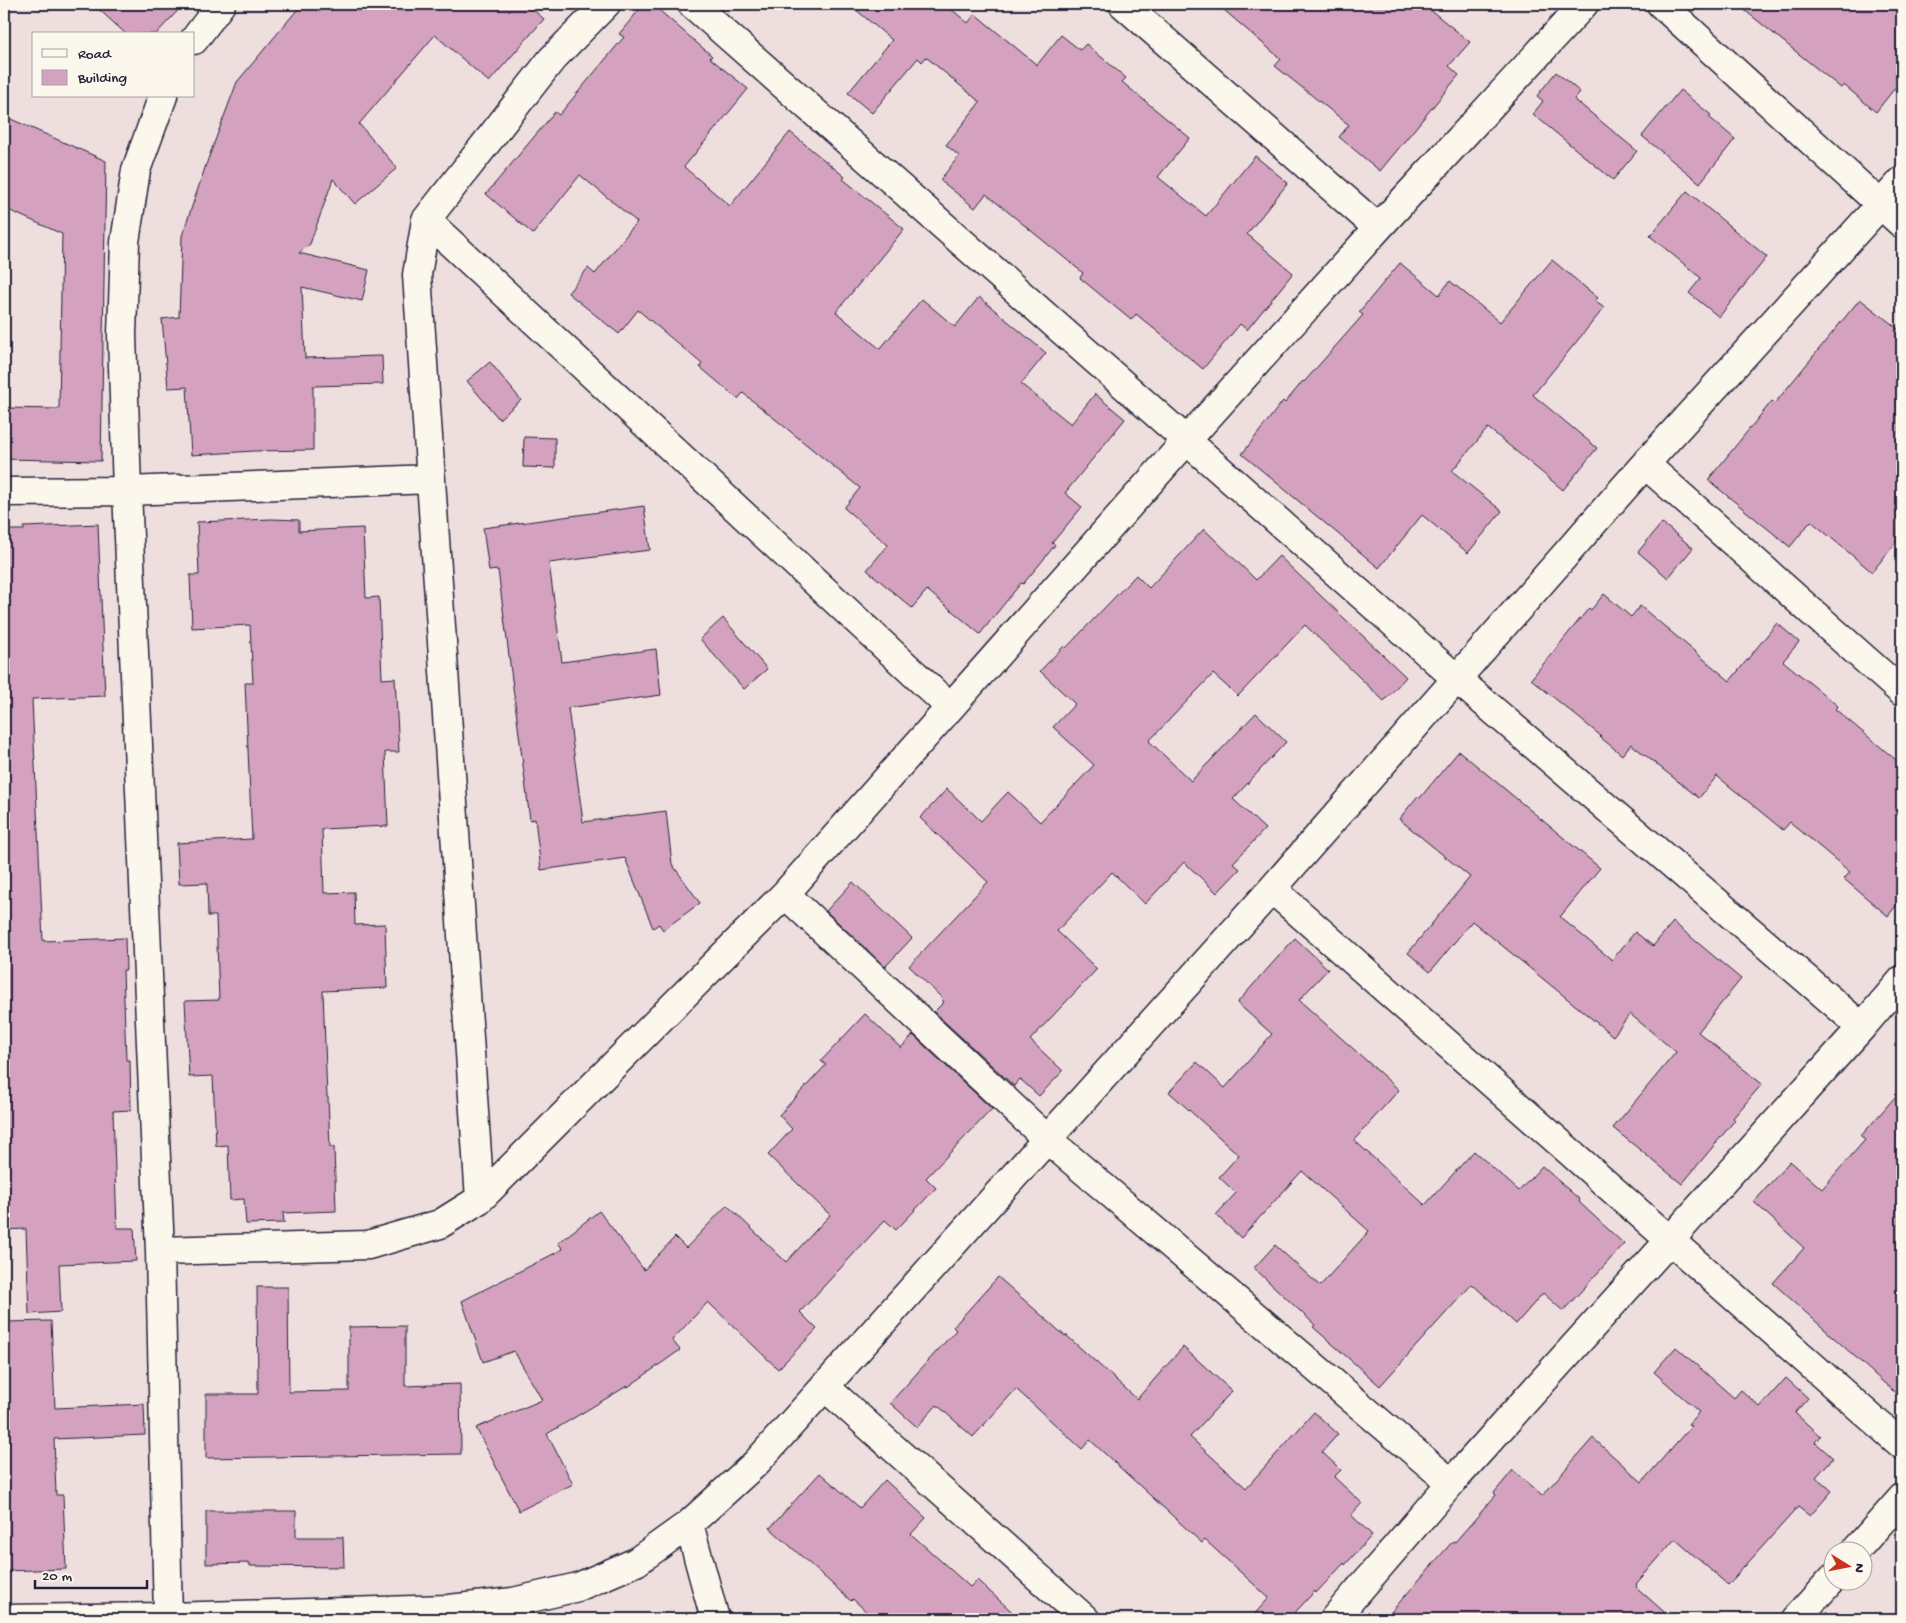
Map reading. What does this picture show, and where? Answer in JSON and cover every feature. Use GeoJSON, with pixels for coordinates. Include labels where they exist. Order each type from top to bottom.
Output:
{"type":"FeatureCollection","features":[{"type":"Feature","properties":{"kind":"street"},"geometry":{"type":"LineString","coordinates":[[195,39],[221,4]]}},
{"type":"Feature","properties":{"kind":"street"},"geometry":{"type":"LineString","coordinates":[[480,1199],[417,275],[426,220],[552,59],[606,4]]}},
{"type":"Feature","properties":{"kind":"street"},"geometry":{"type":"LineString","coordinates":[[692,4],[1457,679],[1862,1027]]}},
{"type":"Feature","properties":{"kind":"street"},"geometry":{"type":"LineString","coordinates":[[1122,4],[1378,228]]}},
{"type":"Feature","properties":{"kind":"street"},"geometry":{"type":"LineString","coordinates":[[160,1251],[368,1245],[440,1224],[480,1199],[784,894],[1186,441],[1584,4]]}},
{"type":"Feature","properties":{"kind":"street"},"geometry":{"type":"LineString","coordinates":[[1661,4],[1902,224]]}},
{"type":"Feature","properties":{"kind":"street"},"geometry":{"type":"LineString","coordinates":[[162,98],[136,170],[124,242],[122,335],[126,491],[160,1251],[168,1618]]}},
{"type":"Feature","properties":{"kind":"street"},"geometry":{"type":"LineString","coordinates":[[4,1619],[449,1614],[578,1587],[636,1562],[688,1524],[756,1463],[1272,890],[1645,464],[1902,181]]}},
{"type":"Feature","properties":{"kind":"street"},"geometry":{"type":"LineString","coordinates":[[426,220],[950,707]]}},
{"type":"Feature","properties":{"kind":"street"},"geometry":{"type":"LineString","coordinates":[[1645,464],[1902,692]]}},
{"type":"Feature","properties":{"kind":"street"},"geometry":{"type":"LineString","coordinates":[[4,492],[126,491],[430,479]]}},
{"type":"Feature","properties":{"kind":"street"},"geometry":{"type":"LineString","coordinates":[[1272,890],[1668,1241],[1902,1445]]}},
{"type":"Feature","properties":{"kind":"street"},"geometry":{"type":"LineString","coordinates":[[784,894],[1047,1139],[1451,1483]]}},
{"type":"Feature","properties":{"kind":"street"},"geometry":{"type":"LineString","coordinates":[[1334,1619],[1451,1483],[1862,1027],[1902,980]]}},
{"type":"Feature","properties":{"kind":"street"},"geometry":{"type":"LineString","coordinates":[[824,1386],[1085,1619]]}},
{"type":"Feature","properties":{"kind":"street"},"geometry":{"type":"LineString","coordinates":[[1865,1540],[1902,1498]]}},
{"type":"Feature","properties":{"kind":"street"},"geometry":{"type":"LineString","coordinates":[[688,1524],[715,1619]]}},
{"type":"Feature","properties":{"kind":"street"},"geometry":{"type":"LineString","coordinates":[[1796,1619],[1824,1588]]}},
{"type":"Feature","properties":{"kind":"building"},"geometry":{"type":"Polygon","coordinates":[[[93,4],[184,4],[158,32],[124,32],[93,4]]]}},
{"type":"Feature","properties":{"kind":"building"},"geometry":{"type":"Polygon","coordinates":[[[302,4],[526,4],[544,19],[489,82],[435,35],[359,124],[397,168],[355,204],[333,179],[310,244],[299,253],[369,270],[362,301],[302,287],[305,358],[382,356],[383,384],[313,386],[313,450],[191,455],[187,387],[168,388],[162,319],[179,317],[182,236],[237,82],[302,4]]]}},
{"type":"Feature","properties":{"kind":"building"},"geometry":{"type":"Polygon","coordinates":[[[644,4],[652,4],[712,56],[710,58],[748,89],[684,167],[730,206],[790,132],[904,229],[836,312],[880,349],[922,299],[955,327],[979,297],[1046,353],[1021,384],[1071,424],[1095,394],[1125,419],[1065,493],[1082,507],[1052,543],[1055,545],[1039,565],[1023,584],[1021,583],[980,634],[927,590],[912,608],[867,570],[888,545],[844,508],[860,488],[743,393],[738,399],[700,367],[702,364],[638,310],[619,334],[568,293],[588,268],[595,274],[637,222],[580,175],[533,234],[486,194],[555,112],[559,115],[624,37],[619,34],[644,4]]]}},
{"type":"Feature","properties":{"kind":"building"},"geometry":{"type":"Polygon","coordinates":[[[849,4],[945,4],[968,23],[975,14],[1037,65],[1061,35],[1080,50],[1086,44],[1126,78],[1122,82],[1190,138],[1158,177],[1206,216],[1255,156],[1288,183],[1247,234],[1293,273],[1247,330],[1240,324],[1203,369],[1136,314],[1131,320],[1080,278],[1083,273],[986,194],[975,208],[940,180],[959,156],[946,145],[980,102],[926,57],[922,62],[918,58],[872,113],[848,93],[892,40],[849,4]]]}},
{"type":"Feature","properties":{"kind":"building"},"geometry":{"type":"Polygon","coordinates":[[[1217,4],[1423,4],[1470,42],[1449,66],[1459,75],[1380,171],[1339,137],[1349,125],[1275,66],[1281,59],[1217,4]]]}},
{"type":"Feature","properties":{"kind":"building"},"geometry":{"type":"Polygon","coordinates":[[[1737,4],[1902,4],[1902,79],[1876,112],[1844,85],[1841,88],[1737,4]]]}},
{"type":"Feature","properties":{"kind":"building"},"geometry":{"type":"Polygon","coordinates":[[[1556,72],[1580,92],[1574,99],[1637,151],[1613,180],[1533,114],[1543,101],[1537,96],[1556,72]]]}},
{"type":"Feature","properties":{"kind":"building"},"geometry":{"type":"Polygon","coordinates":[[[1680,90],[1711,115],[1709,117],[1735,139],[1700,183],[1642,136],[1680,90]]]}},
{"type":"Feature","properties":{"kind":"building"},"geometry":{"type":"Polygon","coordinates":[[[4,116],[106,161],[101,461],[4,459],[4,408],[59,409],[62,234],[4,208],[4,116]]]}},
{"type":"Feature","properties":{"kind":"building"},"geometry":{"type":"Polygon","coordinates":[[[1687,191],[1767,257],[1719,317],[1689,293],[1701,278],[1650,236],[1687,191]]]}},
{"type":"Feature","properties":{"kind":"building"},"geometry":{"type":"Polygon","coordinates":[[[1552,260],[1598,298],[1595,301],[1604,308],[1533,395],[1597,448],[1563,490],[1488,428],[1452,471],[1502,511],[1468,553],[1422,515],[1379,568],[1242,454],[1283,401],[1285,403],[1363,315],[1359,312],[1400,263],[1439,295],[1450,281],[1500,322],[1552,260]]]}},
{"type":"Feature","properties":{"kind":"building"},"geometry":{"type":"Polygon","coordinates":[[[1860,299],[1902,332],[1902,535],[1872,572],[1811,521],[1790,547],[1708,480],[1772,401],[1775,403],[1860,299]]]}},
{"type":"Feature","properties":{"kind":"building"},"geometry":{"type":"Polygon","coordinates":[[[490,362],[521,400],[499,419],[467,381],[490,362]]]}},
{"type":"Feature","properties":{"kind":"building"},"geometry":{"type":"Polygon","coordinates":[[[524,437],[555,438],[555,468],[523,467],[524,437]]]}},
{"type":"Feature","properties":{"kind":"building"},"geometry":{"type":"Polygon","coordinates":[[[644,506],[650,550],[549,563],[562,662],[656,649],[661,695],[568,708],[583,822],[666,811],[672,864],[700,903],[663,930],[659,924],[653,928],[625,858],[541,870],[535,819],[530,820],[498,570],[489,571],[483,528],[644,506]]]}},
{"type":"Feature","properties":{"kind":"building"},"geometry":{"type":"Polygon","coordinates":[[[272,519],[299,520],[299,531],[363,528],[366,598],[379,597],[382,679],[395,678],[399,752],[385,752],[388,826],[322,829],[324,893],[354,892],[355,925],[385,924],[387,988],[323,991],[327,1097],[330,1147],[334,1147],[336,1211],[283,1213],[284,1223],[246,1224],[244,1199],[230,1200],[228,1145],[216,1146],[213,1076],[189,1077],[185,1001],[219,1000],[216,916],[208,916],[207,883],[179,884],[177,843],[252,839],[245,683],[253,683],[250,625],[192,628],[190,575],[199,575],[197,522],[272,519]]]}},
{"type":"Feature","properties":{"kind":"building"},"geometry":{"type":"Polygon","coordinates":[[[1662,523],[1693,548],[1668,578],[1638,552],[1662,523]]]}},
{"type":"Feature","properties":{"kind":"building"},"geometry":{"type":"Polygon","coordinates":[[[98,524],[105,696],[32,699],[43,941],[125,938],[126,970],[123,970],[126,1060],[130,1060],[131,1110],[113,1111],[117,1228],[134,1228],[136,1261],[59,1264],[61,1312],[29,1314],[26,1229],[4,1230],[4,530],[24,530],[24,527],[98,524]]]}},
{"type":"Feature","properties":{"kind":"building"},"geometry":{"type":"Polygon","coordinates":[[[1204,529],[1256,580],[1279,556],[1406,677],[1384,701],[1305,625],[1238,696],[1213,674],[1149,741],[1191,781],[1256,713],[1286,742],[1233,799],[1265,829],[1233,863],[1240,869],[1217,893],[1184,862],[1145,904],[1112,872],[1057,931],[1097,969],[1030,1040],[1063,1071],[1039,1096],[1020,1079],[1014,1086],[934,1012],[944,1002],[942,998],[909,966],[988,882],[920,818],[947,789],[981,821],[1008,792],[1040,822],[1094,765],[1053,727],[1075,704],[1040,671],[1064,646],[1066,648],[1136,575],[1149,588],[1204,529]]]}},
{"type":"Feature","properties":{"kind":"building"},"geometry":{"type":"Polygon","coordinates":[[[1604,594],[1631,617],[1640,606],[1730,681],[1777,623],[1799,642],[1783,661],[1838,706],[1835,709],[1902,765],[1902,898],[1888,916],[1844,879],[1850,872],[1790,822],[1783,830],[1717,776],[1699,798],[1631,744],[1622,755],[1531,679],[1589,608],[1591,610],[1604,594]]]}},
{"type":"Feature","properties":{"kind":"building"},"geometry":{"type":"Polygon","coordinates":[[[723,618],[767,669],[744,689],[700,639],[723,618]]]}},
{"type":"Feature","properties":{"kind":"building"},"geometry":{"type":"Polygon","coordinates":[[[1459,751],[1600,868],[1560,917],[1612,960],[1635,932],[1653,946],[1673,922],[1741,979],[1698,1032],[1762,1084],[1682,1184],[1613,1128],[1676,1052],[1630,1014],[1613,1036],[1472,921],[1430,972],[1408,953],[1470,877],[1399,819],[1417,797],[1419,799],[1459,751]]]}},
{"type":"Feature","properties":{"kind":"building"},"geometry":{"type":"Polygon","coordinates":[[[853,882],[912,938],[885,967],[826,911],[853,882]]]}},
{"type":"Feature","properties":{"kind":"building"},"geometry":{"type":"Polygon","coordinates":[[[1295,938],[1328,969],[1299,1000],[1399,1090],[1354,1140],[1425,1205],[1474,1151],[1519,1191],[1542,1166],[1580,1200],[1579,1202],[1624,1244],[1563,1311],[1543,1293],[1516,1324],[1472,1284],[1380,1386],[1313,1327],[1315,1325],[1254,1268],[1275,1245],[1320,1286],[1369,1231],[1302,1171],[1241,1238],[1216,1215],[1236,1193],[1219,1177],[1239,1155],[1169,1092],[1197,1062],[1225,1088],[1272,1034],[1237,1003],[1295,938]]]}},
{"type":"Feature","properties":{"kind":"building"},"geometry":{"type":"Polygon","coordinates":[[[865,1014],[901,1048],[913,1035],[992,1109],[926,1178],[936,1188],[896,1230],[885,1220],[800,1312],[817,1329],[778,1369],[708,1302],[672,1340],[680,1350],[628,1387],[547,1434],[573,1484],[519,1511],[476,1428],[542,1400],[514,1351],[483,1362],[462,1301],[563,1249],[558,1243],[599,1211],[644,1270],[675,1237],[686,1248],[727,1205],[786,1262],[830,1215],[768,1155],[792,1129],[779,1115],[826,1065],[821,1061],[865,1014]]]}},
{"type":"Feature","properties":{"kind":"building"},"geometry":{"type":"Polygon","coordinates":[[[1902,1089],[1902,1399],[1773,1283],[1804,1248],[1754,1202],[1790,1161],[1822,1189],[1865,1140],[1861,1136],[1902,1089]]]}},
{"type":"Feature","properties":{"kind":"building"},"geometry":{"type":"Polygon","coordinates":[[[998,1277],[1137,1399],[1183,1347],[1232,1391],[1190,1437],[1246,1488],[1314,1412],[1338,1434],[1322,1452],[1341,1470],[1334,1477],[1362,1503],[1351,1515],[1372,1535],[1345,1565],[1344,1563],[1289,1619],[1250,1619],[1269,1598],[1205,1540],[1202,1543],[1090,1440],[1082,1449],[1016,1389],[973,1437],[937,1405],[917,1427],[890,1403],[956,1330],[953,1327],[998,1277]]]}},
{"type":"Feature","properties":{"kind":"building"},"geometry":{"type":"Polygon","coordinates":[[[257,1287],[288,1287],[289,1392],[349,1391],[349,1327],[405,1326],[405,1386],[460,1384],[461,1454],[206,1458],[206,1394],[258,1394],[257,1287]]]}},
{"type":"Feature","properties":{"kind":"building"},"geometry":{"type":"Polygon","coordinates":[[[51,1321],[55,1408],[144,1404],[145,1435],[54,1439],[56,1495],[63,1495],[66,1569],[4,1571],[4,1322],[51,1321]]]}},
{"type":"Feature","properties":{"kind":"building"},"geometry":{"type":"Polygon","coordinates":[[[1676,1347],[1734,1398],[1741,1390],[1760,1407],[1786,1378],[1808,1398],[1795,1413],[1820,1436],[1815,1442],[1833,1458],[1816,1477],[1832,1491],[1810,1516],[1798,1507],[1728,1585],[1675,1539],[1636,1584],[1636,1587],[1672,1619],[1385,1619],[1496,1495],[1494,1493],[1513,1470],[1542,1496],[1593,1438],[1642,1482],[1691,1426],[1688,1424],[1699,1412],[1654,1372],[1676,1347]]]}},
{"type":"Feature","properties":{"kind":"building"},"geometry":{"type":"Polygon","coordinates":[[[820,1473],[860,1508],[885,1480],[926,1518],[911,1534],[970,1587],[977,1580],[1020,1619],[874,1619],[853,1599],[851,1601],[770,1528],[820,1473]]]}},
{"type":"Feature","properties":{"kind":"building"},"geometry":{"type":"Polygon","coordinates":[[[206,1511],[296,1511],[296,1537],[343,1537],[344,1567],[250,1566],[250,1563],[206,1564],[206,1511]]]}}]}
